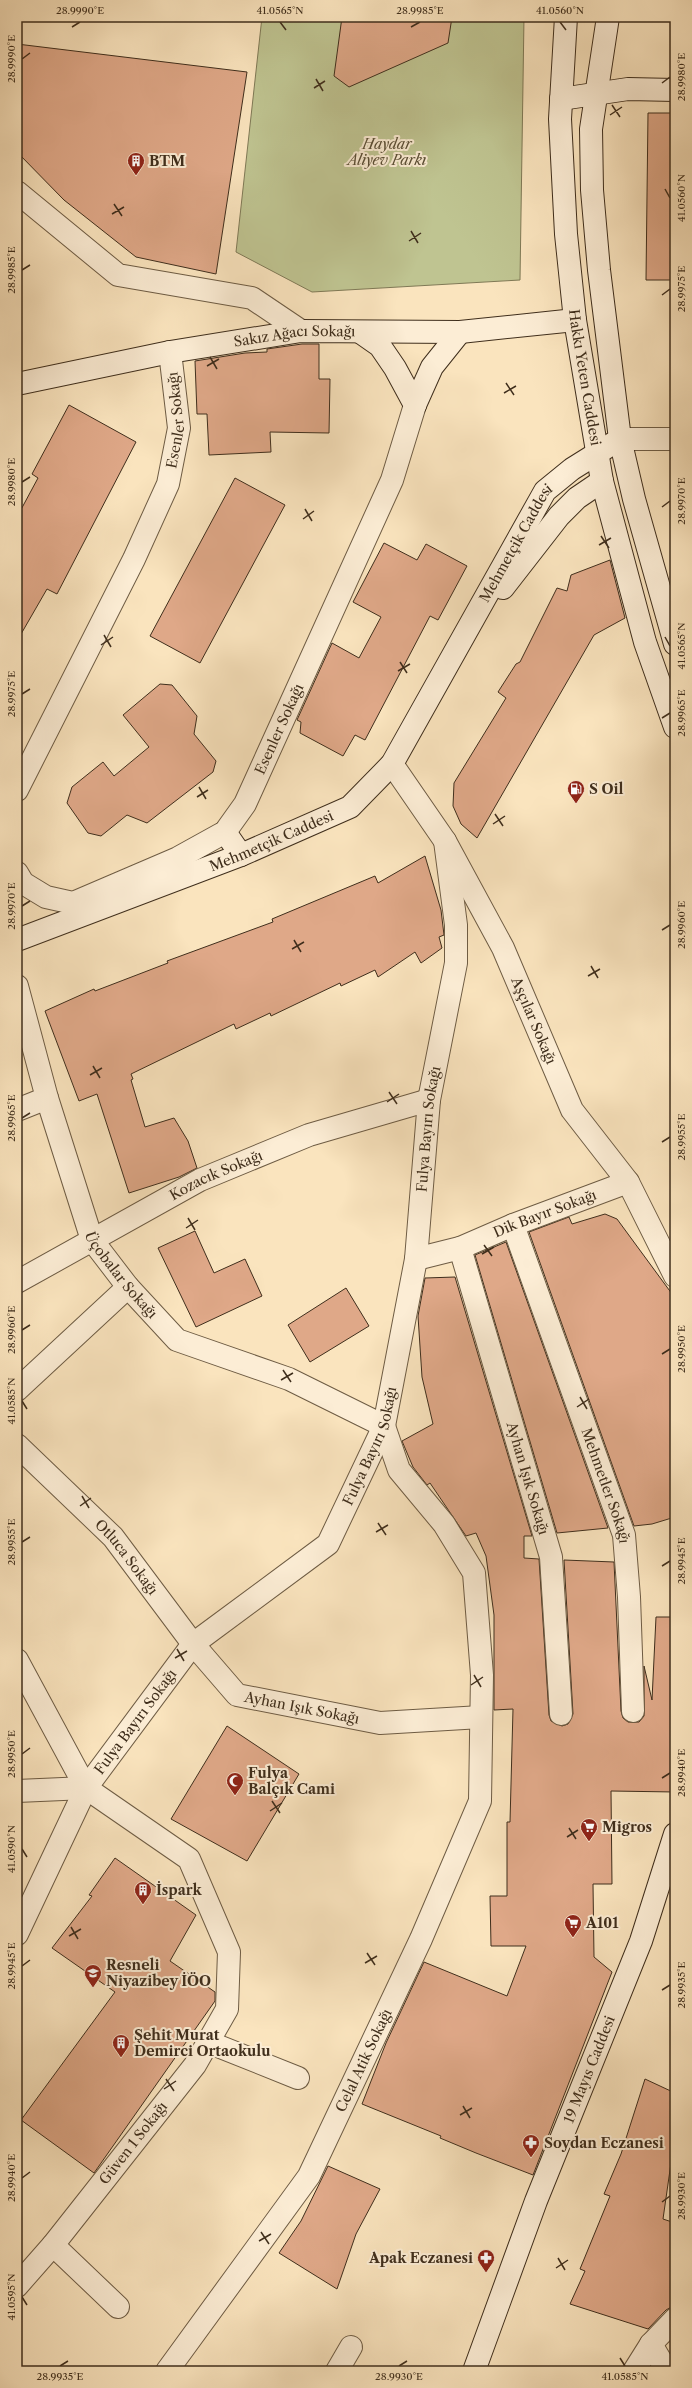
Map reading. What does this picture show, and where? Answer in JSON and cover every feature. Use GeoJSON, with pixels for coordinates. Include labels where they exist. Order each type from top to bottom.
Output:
{"type":"FeatureCollection","features":[{"type":"Feature","properties":{"kind":"street","name":"Hakkı Yeten Caddesi"},"geometry":{"type":"LineString","coordinates":[[566,17],[560,119],[566,234],[575,320],[602,481],[645,642],[675,727]]}},
{"type":"Feature","properties":{"kind":"street","name":"Hakkı Yeten Caddesi"},"geometry":{"type":"LineString","coordinates":[[608,17],[591,129],[592,190],[620,439],[634,500],[675,644]]}},
{"type":"Feature","properties":{"kind":"street"},"geometry":{"type":"LineString","coordinates":[[561,99],[628,89],[675,90]]}},
{"type":"Feature","properties":{"kind":"street"},"geometry":{"type":"LineString","coordinates":[[17,192],[118,275],[252,298],[300,331]]}},
{"type":"Feature","properties":{"kind":"street","name":"Sakız Ağacı Sokağı"},"geometry":{"type":"LineString","coordinates":[[17,384],[170,352],[300,331],[460,332],[575,320]]}},
{"type":"Feature","properties":{"kind":"street"},"geometry":{"type":"LineString","coordinates":[[360,332],[380,346],[395,368],[415,405]]}},
{"type":"Feature","properties":{"kind":"street","name":"Esenler Sokağı"},"geometry":{"type":"LineString","coordinates":[[17,873],[23,883],[46,897],[73,903],[178,858],[225,832],[245,804],[392,480],[415,405],[432,367],[460,332]]}},
{"type":"Feature","properties":{"kind":"street","name":"Esenler Sokağı"},"geometry":{"type":"LineString","coordinates":[[17,790],[134,559],[168,484],[179,428],[170,352]]}},
{"type":"Feature","properties":{"kind":"street"},"geometry":{"type":"LineString","coordinates":[[602,481],[620,439],[675,439]]}},
{"type":"Feature","properties":{"kind":"street","name":"Mehmetçik Caddesi"},"geometry":{"type":"LineString","coordinates":[[17,940],[241,855],[350,807],[392,764],[545,491],[596,452],[620,439]]}},
{"type":"Feature","properties":{"kind":"street","name":"Mehmetçik Caddesi"},"geometry":{"type":"LineString","coordinates":[[455,652],[559,516],[577,498],[602,481]]}},
{"type":"Feature","properties":{"kind":"street","name":"Aşçılar Sokağı"},"geometry":{"type":"LineString","coordinates":[[392,764],[445,841],[503,948],[572,1110],[628,1182],[675,1276]]}},
{"type":"Feature","properties":{"kind":"street"},"geometry":{"type":"LineString","coordinates":[[225,832],[241,855]]}},
{"type":"Feature","properties":{"kind":"street","name":"Fulya Bayırı Sokağı"},"geometry":{"type":"LineString","coordinates":[[17,1934],[86,1788],[193,1644],[328,1544],[384,1426],[416,1259],[429,1100],[456,963],[456,925],[445,841]]}},
{"type":"Feature","properties":{"kind":"street","name":"Üçobalar Sokağı"},"geometry":{"type":"LineString","coordinates":[[17,986],[46,1098],[92,1240],[128,1287],[177,1340],[289,1379],[384,1426]]}},
{"type":"Feature","properties":{"kind":"street"},"geometry":{"type":"LineString","coordinates":[[17,1110],[46,1098]]}},
{"type":"Feature","properties":{"kind":"street","name":"Kozacık Sokağı"},"geometry":{"type":"LineString","coordinates":[[17,1282],[200,1180],[309,1135],[429,1100]]}},
{"type":"Feature","properties":{"kind":"street","name":"Dik Bayır Sokağı"},"geometry":{"type":"LineString","coordinates":[[416,1259],[460,1248],[513,1225],[628,1182]]}},
{"type":"Feature","properties":{"kind":"street","name":"Mehmetler Sokağı"},"geometry":{"type":"LineString","coordinates":[[513,1225],[624,1535],[629,1597],[633,1711]]}},
{"type":"Feature","properties":{"kind":"street","name":"Ayhan Işık Sokağı"},"geometry":{"type":"LineString","coordinates":[[460,1248],[551,1557],[561,1714]]}},
{"type":"Feature","properties":{"kind":"street"},"geometry":{"type":"LineString","coordinates":[[17,1390],[128,1287]]}},
{"type":"Feature","properties":{"kind":"street","name":"Celal Atik Sokağı"},"geometry":{"type":"LineString","coordinates":[[167,2371],[309,2176],[421,1939],[480,1801],[482,1675],[474,1573],[444,1524],[399,1470],[384,1426]]}},
{"type":"Feature","properties":{"kind":"street","name":"Otluca Sokağı"},"geometry":{"type":"LineString","coordinates":[[20,1454],[112,1537],[193,1644]]}},
{"type":"Feature","properties":{"kind":"street","name":"Ayhan Işık Sokağı"},"geometry":{"type":"LineString","coordinates":[[193,1644],[237,1695],[380,1723],[481,1717]]}},
{"type":"Feature","properties":{"kind":"street"},"geometry":{"type":"LineString","coordinates":[[17,1660],[86,1788],[17,1791]]}},
{"type":"Feature","properties":{"kind":"street","name":"Güven 1 Sokağı"},"geometry":{"type":"LineString","coordinates":[[17,2286],[53,2245],[195,2065],[227,2009],[229,1952],[189,1859],[86,1788]]}},
{"type":"Feature","properties":{"kind":"street","name":"19 Mayıs Caddesi"},"geometry":{"type":"LineString","coordinates":[[474,2371],[536,2201],[641,1941],[675,1834]]}},
{"type":"Feature","properties":{"kind":"street"},"geometry":{"type":"LineString","coordinates":[[208,2042],[298,2078]]}},
{"type":"Feature","properties":{"kind":"street"},"geometry":{"type":"LineString","coordinates":[[53,2245],[118,2307]]}},
{"type":"Feature","properties":{"kind":"street"},"geometry":{"type":"LineString","coordinates":[[634,2371],[650,2344],[675,2319]]}},
{"type":"Feature","properties":{"kind":"street"},"geometry":{"type":"LineString","coordinates":[[650,2344],[667,2371]]}},
{"type":"Feature","properties":{"kind":"street"},"geometry":{"type":"LineString","coordinates":[[337,2371],[351,2347]]}},
{"type":"Feature","properties":{"kind":"green space","name":"Haydar Aliyev Parkı"},"geometry":{"type":"Polygon","coordinates":[[[262,17],[524,17],[520,280],[312,292],[236,252],[262,17]]]}},
{"type":"Feature","properties":{"kind":"building"},"geometry":{"type":"Polygon","coordinates":[[[342,17],[452,17],[448,43],[349,87],[334,76],[342,17]]]}},
{"type":"Feature","properties":{"kind":"building","name":"BTM"},"geometry":{"type":"Polygon","coordinates":[[[17,44],[247,72],[216,274],[136,257],[64,200],[17,152],[17,44]]]}},
{"type":"Feature","properties":{"kind":"building"},"geometry":{"type":"Polygon","coordinates":[[[648,113],[675,113],[675,280],[646,280],[648,113]]]}},
{"type":"Feature","properties":{"kind":"building"},"geometry":{"type":"Polygon","coordinates":[[[302,344],[319,344],[319,379],[330,379],[329,433],[270,432],[271,452],[209,455],[207,414],[197,414],[195,361],[245,353],[267,352],[267,349],[302,344]]]}},
{"type":"Feature","properties":{"kind":"building"},"geometry":{"type":"Polygon","coordinates":[[[69,405],[136,442],[57,594],[47,589],[17,641],[17,517],[38,478],[32,474],[69,405]]]}},
{"type":"Feature","properties":{"kind":"building"},"geometry":{"type":"Polygon","coordinates":[[[235,478],[285,505],[200,663],[150,636],[235,478]]]}},
{"type":"Feature","properties":{"kind":"building"},"geometry":{"type":"Polygon","coordinates":[[[384,543],[417,560],[426,544],[467,566],[438,620],[430,616],[365,740],[355,735],[343,756],[300,733],[301,722],[297,720],[332,643],[359,658],[381,617],[353,602],[384,543]]]}},
{"type":"Feature","properties":{"kind":"building"},"geometry":{"type":"Polygon","coordinates":[[[610,560],[625,618],[594,635],[477,838],[461,824],[453,806],[454,783],[506,698],[498,692],[516,664],[520,662],[557,588],[567,591],[571,575],[610,560]]]}},
{"type":"Feature","properties":{"kind":"building"},"geometry":{"type":"Polygon","coordinates":[[[160,684],[172,685],[197,716],[194,734],[216,761],[213,772],[147,823],[127,815],[101,836],[88,833],[67,803],[72,787],[103,762],[114,776],[149,747],[123,715],[160,684]]]}},
{"type":"Feature","properties":{"kind":"building"},"geometry":{"type":"Polygon","coordinates":[[[425,856],[441,910],[444,935],[439,937],[442,948],[421,963],[415,952],[378,977],[375,970],[341,986],[340,983],[271,1016],[270,1013],[236,1029],[234,1024],[131,1074],[133,1079],[131,1080],[145,1127],[174,1118],[188,1141],[197,1168],[179,1177],[129,1193],[97,1094],[79,1101],[45,1011],[94,989],[95,991],[168,963],[167,961],[273,922],[272,919],[375,876],[378,883],[425,856]]]}},
{"type":"Feature","properties":{"kind":"building"},"geometry":{"type":"Polygon","coordinates":[[[605,1214],[617,1219],[675,1298],[675,1517],[652,1524],[634,1526],[529,1232],[569,1217],[572,1224],[605,1214]]]}},
{"type":"Feature","properties":{"kind":"building"},"geometry":{"type":"Polygon","coordinates":[[[195,1231],[214,1273],[245,1259],[262,1296],[196,1327],[158,1248],[195,1231]]]}},
{"type":"Feature","properties":{"kind":"building"},"geometry":{"type":"Polygon","coordinates":[[[506,1242],[608,1528],[557,1533],[475,1255],[506,1242]]]}},
{"type":"Feature","properties":{"kind":"building"},"geometry":{"type":"Polygon","coordinates":[[[455,1277],[532,1536],[524,1536],[524,1558],[539,1559],[549,1715],[551,1721],[562,1726],[568,1724],[573,1714],[564,1560],[614,1562],[621,1711],[623,1718],[628,1722],[639,1722],[644,1716],[644,1666],[652,1700],[656,1617],[675,1617],[675,1792],[611,1791],[612,1884],[593,1884],[594,1957],[612,1972],[533,2175],[476,2153],[440,2138],[441,2136],[362,2104],[386,2043],[424,1962],[507,1996],[526,1946],[491,1946],[490,1896],[507,1896],[507,1822],[510,1822],[513,1709],[494,1710],[494,1615],[486,1556],[476,1533],[466,1536],[430,1483],[427,1485],[413,1467],[402,1441],[433,1424],[422,1377],[418,1316],[425,1278],[455,1277]]]}},
{"type":"Feature","properties":{"kind":"building"},"geometry":{"type":"Polygon","coordinates":[[[346,1288],[369,1326],[310,1362],[288,1325],[346,1288]]]}},
{"type":"Feature","properties":{"kind":"building","name":"Fulya Balçık Cami"},"geometry":{"type":"Polygon","coordinates":[[[227,1726],[299,1774],[247,1861],[171,1819],[227,1726]]]}},
{"type":"Feature","properties":{"kind":"building","name":"Şehit Murat Demirci Ortaokulu"},"geometry":{"type":"Polygon","coordinates":[[[115,1858],[196,1915],[170,1961],[215,1992],[215,2001],[94,2173],[21,2120],[115,1992],[52,1948],[92,1896],[89,1895],[115,1858]]]}},
{"type":"Feature","properties":{"kind":"building"},"geometry":{"type":"Polygon","coordinates":[[[645,2079],[675,2093],[675,2151],[671,2163],[663,2219],[675,2223],[675,2305],[666,2310],[648,2329],[570,2304],[585,2271],[580,2269],[610,2196],[604,2194],[621,2154],[645,2079]]]}},
{"type":"Feature","properties":{"kind":"building"},"geometry":{"type":"Polygon","coordinates":[[[328,2166],[380,2189],[356,2234],[337,2289],[279,2253],[301,2221],[328,2166]]]}},
{"type":"Feature","properties":{"kind":"place","name":"BTM"},"geometry":{"type":"Point","coordinates":[136,176]}},
{"type":"Feature","properties":{"kind":"place","name":"S Oil"},"geometry":{"type":"Point","coordinates":[576,804]}},
{"type":"Feature","properties":{"kind":"place","name":"Fulya Balçık Cami"},"geometry":{"type":"Point","coordinates":[235,1796]}},
{"type":"Feature","properties":{"kind":"place","name":"Migros"},"geometry":{"type":"Point","coordinates":[589,1842]}},
{"type":"Feature","properties":{"kind":"place","name":"İspark"},"geometry":{"type":"Point","coordinates":[143,1905]}},
{"type":"Feature","properties":{"kind":"place","name":"A101"},"geometry":{"type":"Point","coordinates":[573,1938]}},
{"type":"Feature","properties":{"kind":"place","name":"Resneli Niyazibey İÖO"},"geometry":{"type":"Point","coordinates":[93,1988]}},
{"type":"Feature","properties":{"kind":"place","name":"Şehit Murat Demirci Ortaokulu"},"geometry":{"type":"Point","coordinates":[121,2058]}},
{"type":"Feature","properties":{"kind":"place","name":"Soydan Eczanesi"},"geometry":{"type":"Point","coordinates":[531,2158]}},
{"type":"Feature","properties":{"kind":"place","name":"Apak Eczanesi"},"geometry":{"type":"Point","coordinates":[486,2273]}}]}
